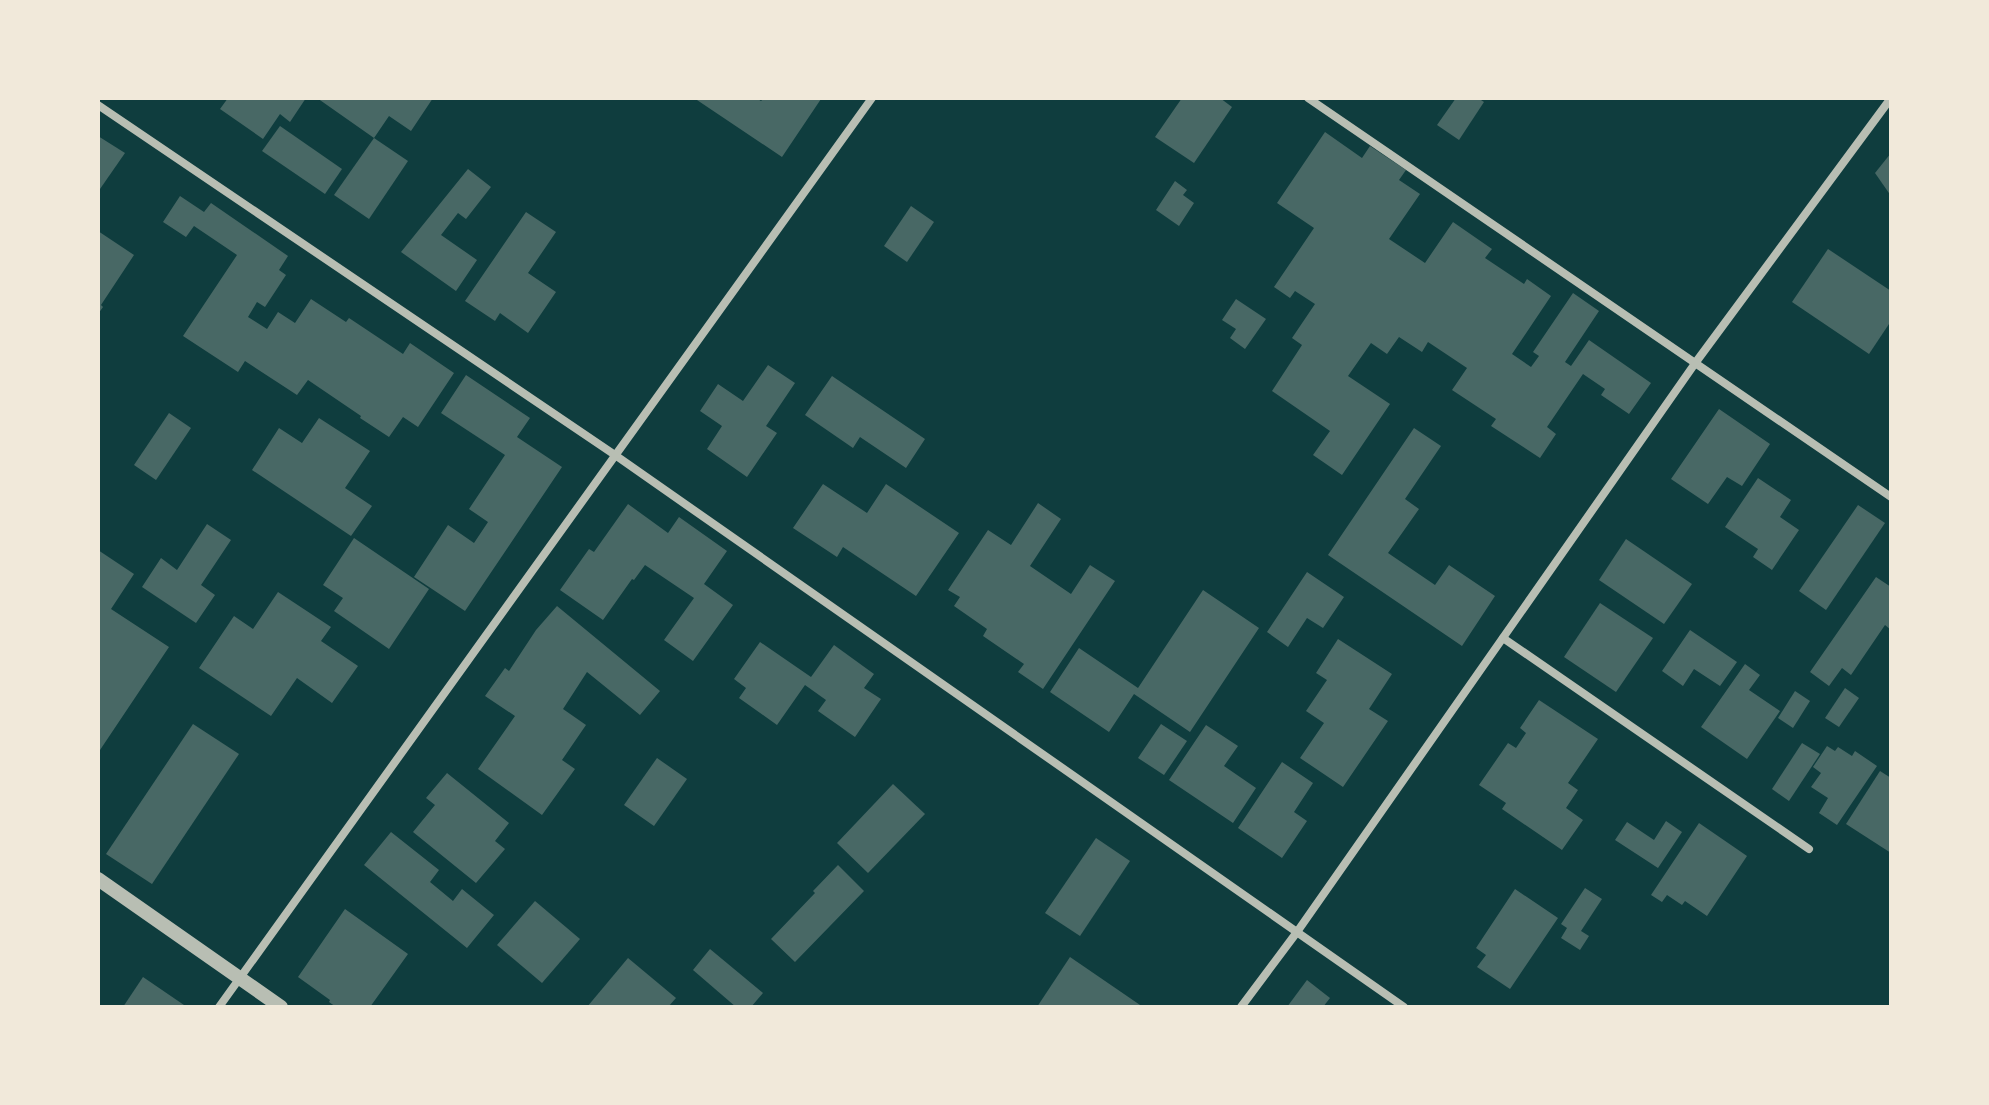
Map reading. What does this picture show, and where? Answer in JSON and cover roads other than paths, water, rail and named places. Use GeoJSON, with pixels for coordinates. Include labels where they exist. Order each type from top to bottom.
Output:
{"type":"FeatureCollection","features":[{"type":"Feature","properties":{"kind":"street"},"geometry":{"type":"LineString","coordinates":[[219,1007],[872,98]]}},
{"type":"Feature","properties":{"kind":"street"},"geometry":{"type":"LineString","coordinates":[[1308,98],[1891,497]]}},
{"type":"Feature","properties":{"kind":"street"},"geometry":{"type":"LineString","coordinates":[[1241,1007],[1297,932],[1696,362],[1891,98]]}},
{"type":"Feature","properties":{"kind":"street"},"geometry":{"type":"LineString","coordinates":[[98,105],[615,455],[1404,1007]]}},
{"type":"Feature","properties":{"kind":"street"},"geometry":{"type":"LineString","coordinates":[[1503,638],[1809,849]]}},
{"type":"Feature","properties":{"kind":"street"},"geometry":{"type":"LineString","coordinates":[[98,879],[281,1007]]}}]}
